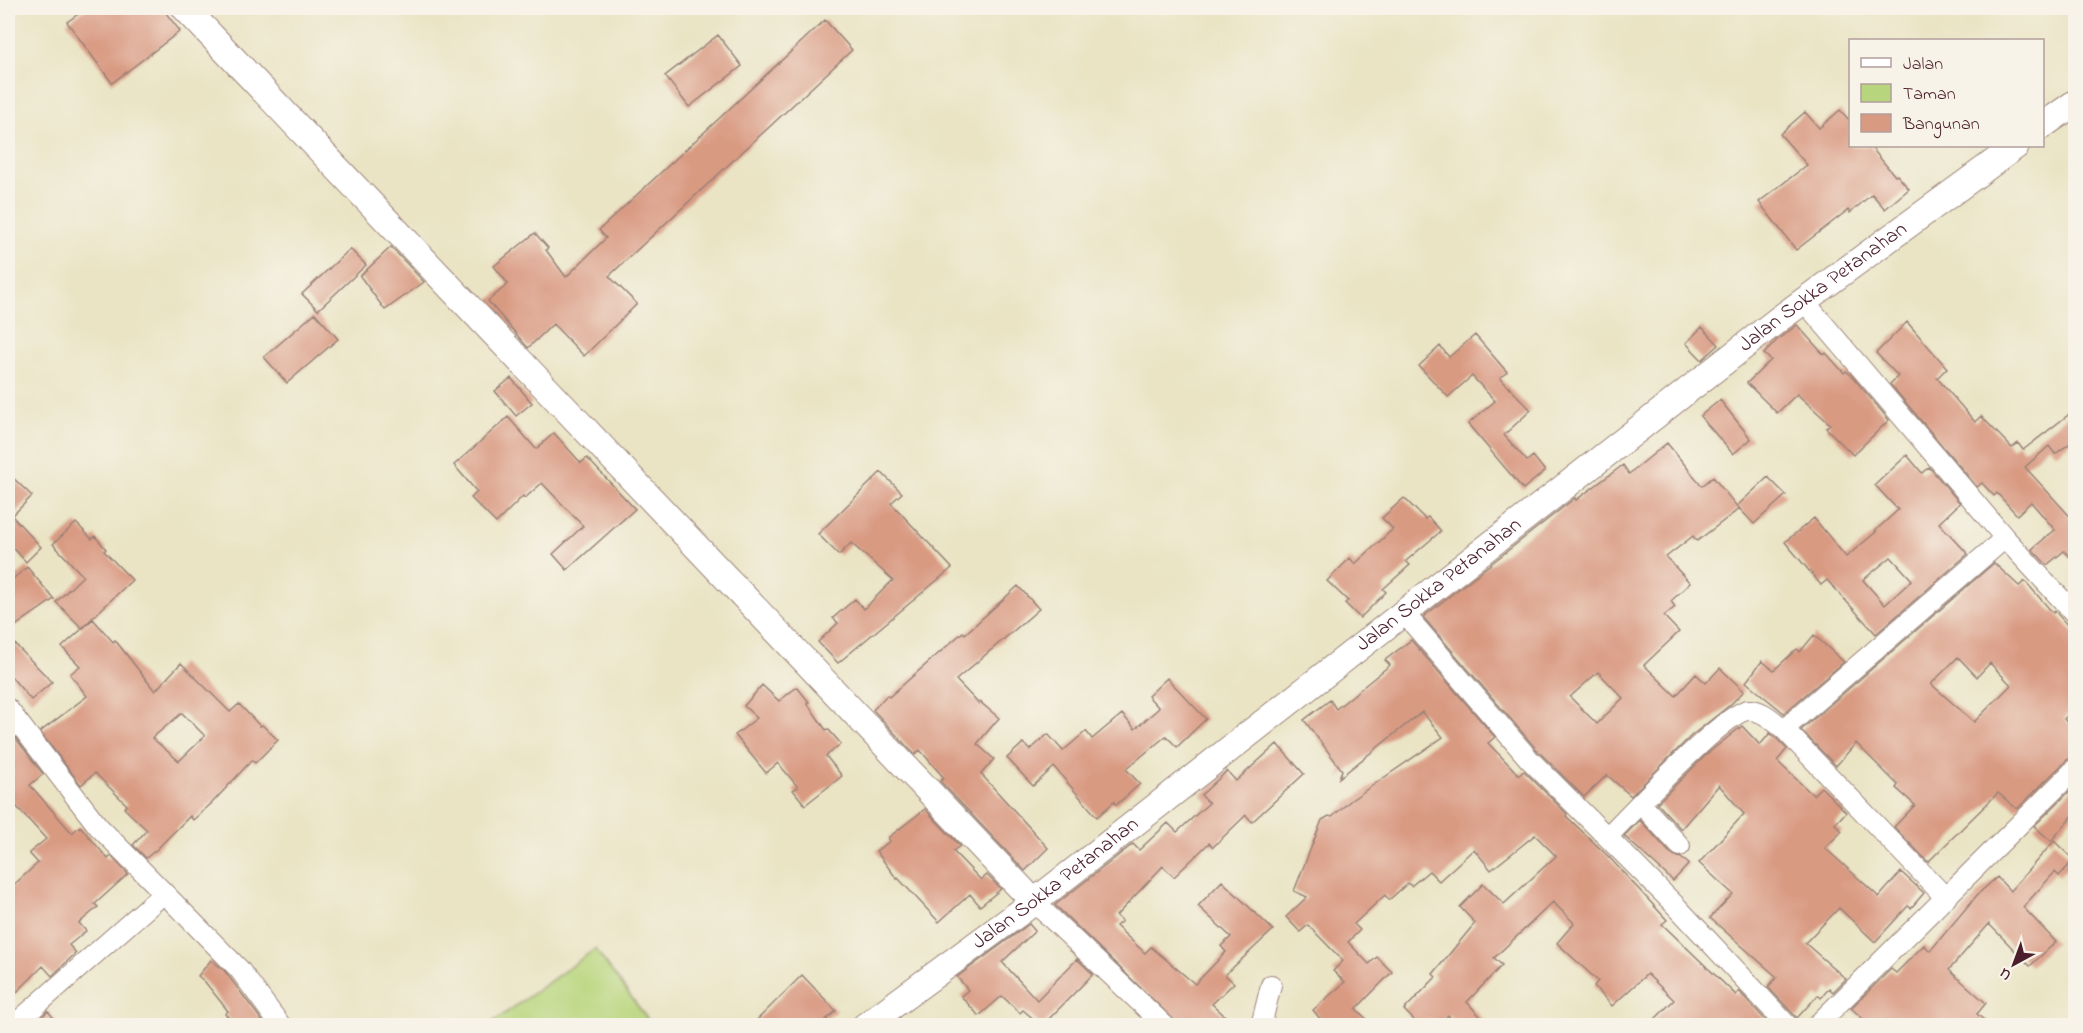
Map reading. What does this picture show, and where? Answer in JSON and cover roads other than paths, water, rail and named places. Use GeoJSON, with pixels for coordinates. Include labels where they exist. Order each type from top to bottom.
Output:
{"type":"FeatureCollection","features":[{"type":"Feature","properties":{"kind":"street"},"geometry":{"type":"LineString","coordinates":[[185,8],[1034,902],[1165,1026]]}},
{"type":"Feature","properties":{"kind":"street"},"geometry":{"type":"LineString","coordinates":[[2044,125],[2076,102]]}},
{"type":"Feature","properties":{"kind":"street","name":"Jalan Sokka Petanahan"},"geometry":{"type":"LineString","coordinates":[[865,1026],[1034,902],[1804,301],[2015,147]]}},
{"type":"Feature","properties":{"kind":"street"},"geometry":{"type":"LineString","coordinates":[[1804,301],[2005,538],[2076,615]]}},
{"type":"Feature","properties":{"kind":"street"},"geometry":{"type":"LineString","coordinates":[[1784,729],[2005,538]]}},
{"type":"Feature","properties":{"kind":"street"},"geometry":{"type":"LineString","coordinates":[[1404,613],[1529,759],[1677,907],[1788,1026]]}},
{"type":"Feature","properties":{"kind":"street"},"geometry":{"type":"LineString","coordinates":[[8,709],[98,826],[238,969],[281,1026]]}},
{"type":"Feature","properties":{"kind":"street"},"geometry":{"type":"LineString","coordinates":[[1607,837],[1678,765],[1734,716],[1747,710],[1760,712],[1784,729],[1946,898]]}},
{"type":"Feature","properties":{"kind":"street"},"geometry":{"type":"LineString","coordinates":[[1816,1026],[2076,768]]}},
{"type":"Feature","properties":{"kind":"street"},"geometry":{"type":"LineString","coordinates":[[1641,804],[1680,846]]}},
{"type":"Feature","properties":{"kind":"street"},"geometry":{"type":"LineString","coordinates":[[13,1026],[164,893]]}},
{"type":"Feature","properties":{"kind":"street"},"geometry":{"type":"LineString","coordinates":[[1261,1026],[1271,985]]}}]}
